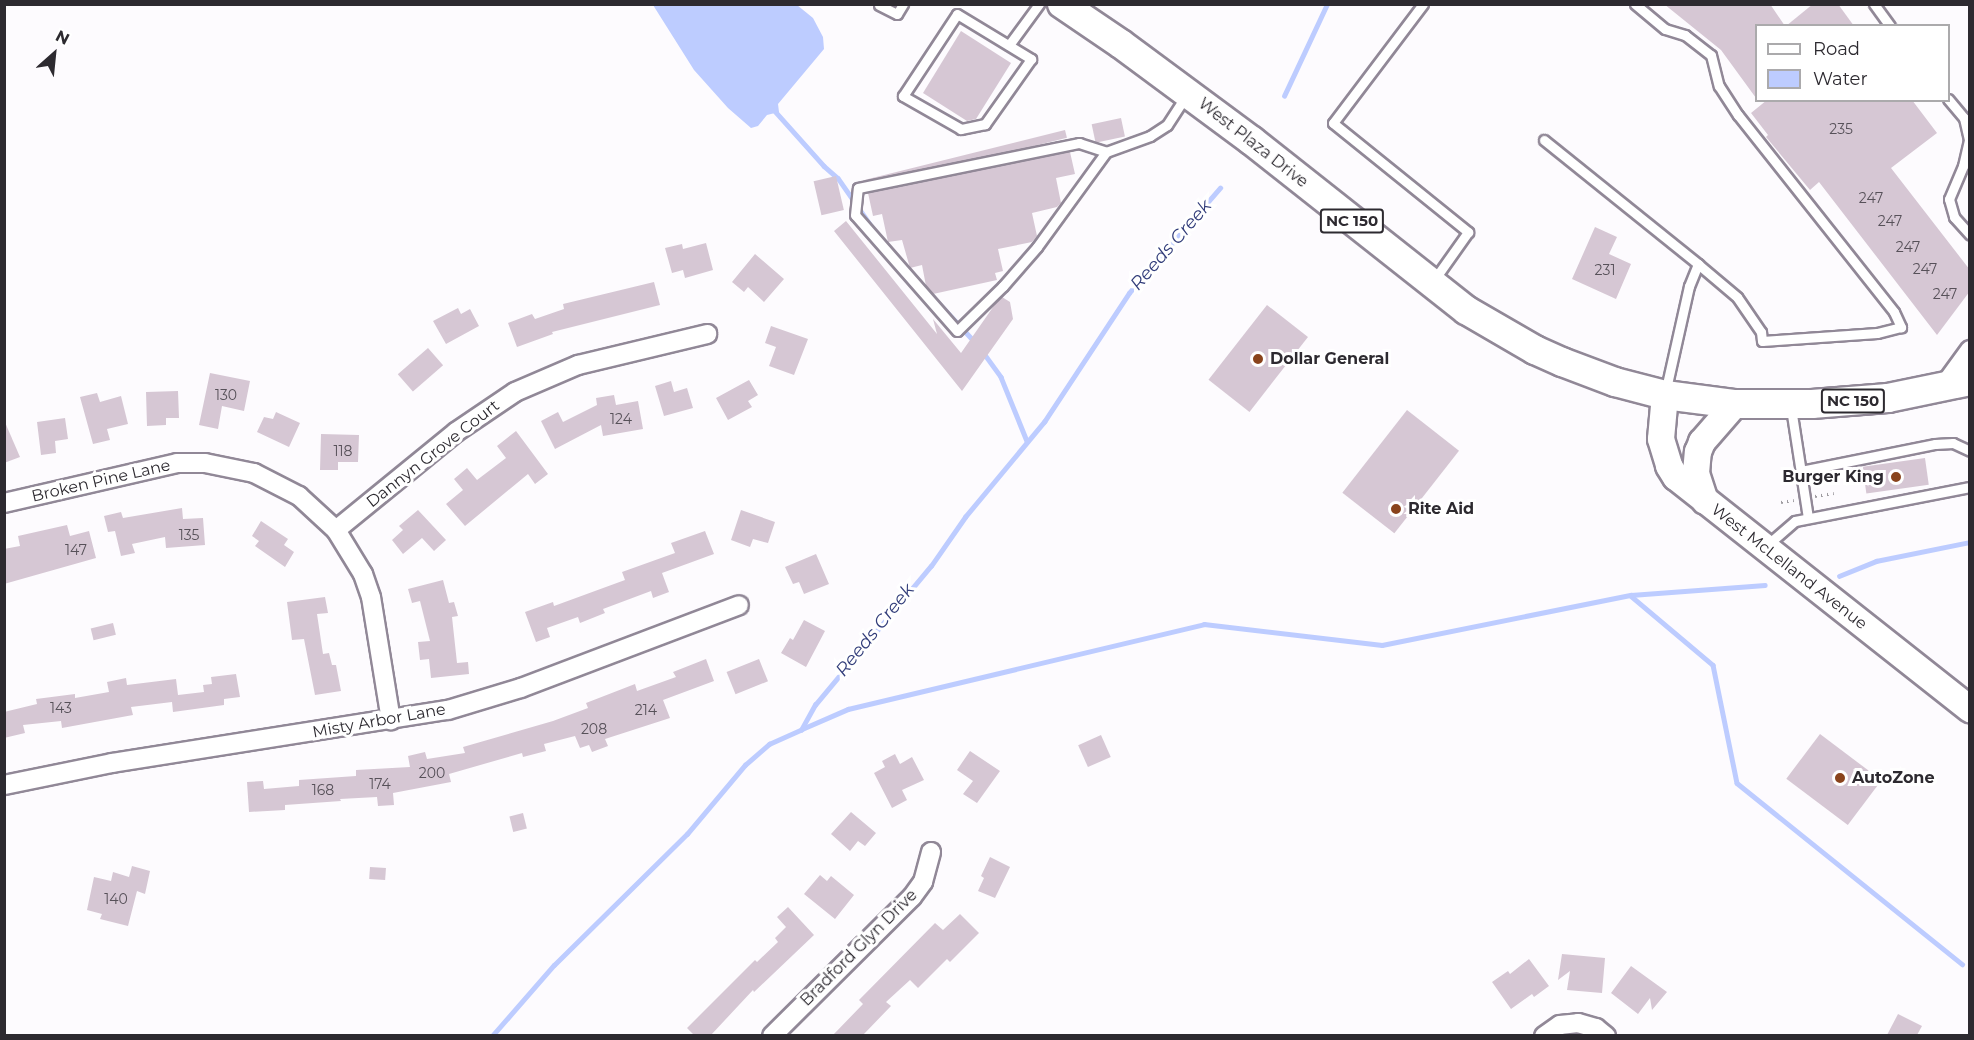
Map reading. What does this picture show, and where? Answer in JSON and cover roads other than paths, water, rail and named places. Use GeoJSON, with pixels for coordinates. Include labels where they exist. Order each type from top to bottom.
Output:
{"type":"FeatureCollection","features":[{"type":"Feature","properties":{"kind":"main road","name":"West Plaza Drive"},"geometry":{"type":"LineString","coordinates":[[1074,8],[1188,92],[1431,285],[1466,310],[1534,350],[1615,382],[1665,395]]}},
{"type":"Feature","properties":{"kind":"main road","name":"NC 150"},"geometry":{"type":"LineString","coordinates":[[1665,395],[1735,404],[1790,404],[1888,398],[1956,384]]}},
{"type":"Feature","properties":{"kind":"street","name":"Dannyn Grove Court"},"geometry":{"type":"LineString","coordinates":[[336,530],[456,432],[515,392],[578,365],[707,334]]}},
{"type":"Feature","properties":{"kind":"street"},"geometry":{"type":"LineString","coordinates":[[1956,384],[1970,350]]}},
{"type":"Feature","properties":{"kind":"street","name":"West McLelland Avenue"},"geometry":{"type":"LineString","coordinates":[[1665,395],[1661,439],[1669,466],[1676,477],[1970,709]]}},
{"type":"Feature","properties":{"kind":"street"},"geometry":{"type":"LineString","coordinates":[[1705,502],[1696,473],[1698,452],[1702,442],[1735,404]]}},
{"type":"Feature","properties":{"kind":"street","name":"Broken Pine Lane"},"geometry":{"type":"LineString","coordinates":[[4,503],[151,468],[205,463],[254,473],[299,496],[336,530],[351,551],[371,597],[391,720]]}},
{"type":"Feature","properties":{"kind":"street","name":"Misty Arbor Lane"},"geometry":{"type":"LineString","coordinates":[[4,784],[112,763],[448,710],[498,696],[739,605]]}},
{"type":"Feature","properties":{"kind":"street","name":"Bradford Glyn Drive"},"geometry":{"type":"LineString","coordinates":[[772,1035],[912,897],[923,882],[931,852]]}},
{"type":"Feature","properties":{"kind":"street"},"geometry":{"type":"LineString","coordinates":[[1544,1035],[1560,1025],[1578,1023],[1596,1028],[1606,1035]]}},
{"type":"Feature","properties":{"kind":"lane"},"geometry":{"type":"LineString","coordinates":[[879,4],[897,14],[903,4]]}},
{"type":"Feature","properties":{"kind":"lane"},"geometry":{"type":"LineString","coordinates":[[1009,45],[1039,4]]}},
{"type":"Feature","properties":{"kind":"lane"},"geometry":{"type":"LineString","coordinates":[[1423,4],[1333,123],[1468,232],[1431,285]]}},
{"type":"Feature","properties":{"kind":"lane"},"geometry":{"type":"LineString","coordinates":[[1544,140],[1737,297],[1761,332],[1762,341],[1877,333],[1901,327],[1894,312],[1738,115],[1719,86],[1711,55],[1684,35],[1665,29],[1635,4]]}},
{"type":"Feature","properties":{"kind":"lane"},"geometry":{"type":"LineString","coordinates":[[1874,4],[1889,24]]}},
{"type":"Feature","properties":{"kind":"lane"},"geometry":{"type":"LineString","coordinates":[[957,14],[1009,45],[1031,59],[986,124],[961,129],[903,96],[957,14]]}},
{"type":"Feature","properties":{"kind":"lane"},"geometry":{"type":"LineString","coordinates":[[1106,152],[1079,143],[858,188],[855,215],[957,331],[1003,286],[1037,247],[1106,152],[1150,136],[1167,125],[1188,92]]}},
{"type":"Feature","properties":{"kind":"lane"},"geometry":{"type":"LineString","coordinates":[[1950,101],[1964,118],[1969,140],[1963,166],[1949,199],[1954,217],[1970,235]]}},
{"type":"Feature","properties":{"kind":"lane"},"geometry":{"type":"LineString","coordinates":[[1665,395],[1689,286],[1698,264]]}},
{"type":"Feature","properties":{"kind":"lane"},"geometry":{"type":"LineString","coordinates":[[1790,404],[1808,518]]}},
{"type":"Feature","properties":{"kind":"lane"},"geometry":{"type":"LineString","coordinates":[[1801,471],[1935,444],[1953,443],[1970,451]]}},
{"type":"Feature","properties":{"kind":"lane"},"geometry":{"type":"LineString","coordinates":[[1765,548],[1794,521],[1970,487]]}},
{"type":"Feature","properties":{"kind":"water"},"geometry":{"type":"Polygon","coordinates":[[[653,5],[797,5],[813,18],[823,37],[824,49],[778,104],[779,112],[767,115],[758,126],[751,128],[728,108],[694,70],[653,5]]]}},
{"type":"Feature","properties":{"kind":"waterway","name":"Reeds Creek"},"geometry":{"type":"LineString","coordinates":[[1284,96],[1327,4]]}},
{"type":"Feature","properties":{"kind":"waterway"},"geometry":{"type":"LineString","coordinates":[[774,110],[824,166],[838,178],[872,227]]}},
{"type":"Feature","properties":{"kind":"waterway","name":"Reeds Creek"},"geometry":{"type":"LineString","coordinates":[[492,1036],[554,965],[687,834],[745,765],[769,744],[801,730],[815,705],[931,566],[965,517],[1044,422],[1129,293],[1220,188]]}},
{"type":"Feature","properties":{"kind":"waterway"},"geometry":{"type":"LineString","coordinates":[[923,286],[974,341]]}},
{"type":"Feature","properties":{"kind":"waterway"},"geometry":{"type":"LineString","coordinates":[[983,352],[1001,377],[1027,441]]}},
{"type":"Feature","properties":{"kind":"waterway"},"geometry":{"type":"LineString","coordinates":[[1839,576],[1876,561],[1970,542]]}},
{"type":"Feature","properties":{"kind":"waterway"},"geometry":{"type":"LineString","coordinates":[[802,729],[848,709],[1204,624],[1382,645],[1631,595],[1765,585]]}},
{"type":"Feature","properties":{"kind":"waterway"},"geometry":{"type":"LineString","coordinates":[[1631,596],[1713,665],[1737,783],[1962,964]]}},
{"type":"Feature","properties":{"kind":"place","name":"Dollar General"},"geometry":{"type":"Point","coordinates":[1258,359]}},
{"type":"Feature","properties":{"kind":"place","name":"Burger King"},"geometry":{"type":"Point","coordinates":[1896,477]}},
{"type":"Feature","properties":{"kind":"place","name":"Rite Aid"},"geometry":{"type":"Point","coordinates":[1396,509]}},
{"type":"Feature","properties":{"kind":"place","name":"AutoZone"},"geometry":{"type":"Point","coordinates":[1840,778]}}]}
